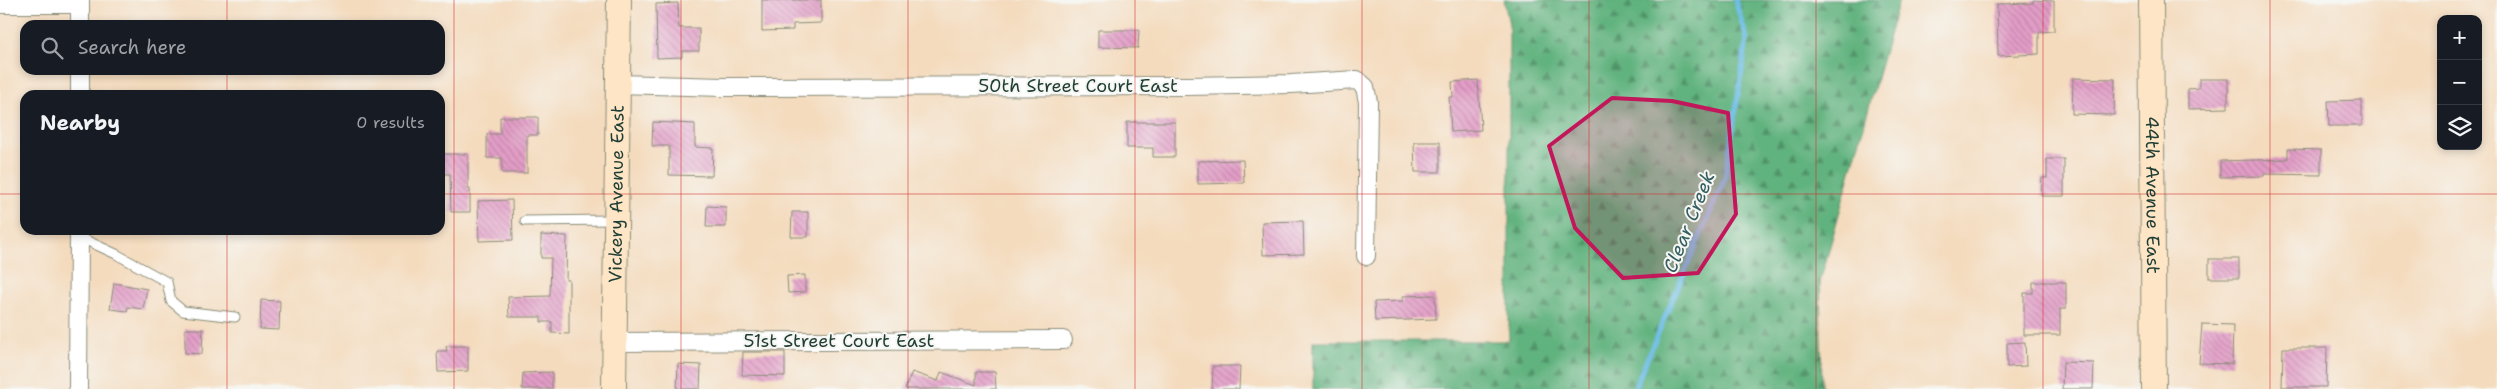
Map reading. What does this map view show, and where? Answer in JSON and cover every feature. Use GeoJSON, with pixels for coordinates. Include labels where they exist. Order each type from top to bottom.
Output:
{"type":"FeatureCollection","features":[{"type":"Feature","properties":{"kind":"street","name":"Vickery Avenue East"},"geometry":{"type":"LineString","coordinates":[[614,389],[618,220],[619,0]]}},
{"type":"Feature","properties":{"kind":"street","name":"44th Avenue East"},"geometry":{"type":"LineString","coordinates":[[2150,0],[2154,389]]}},
{"type":"Feature","properties":{"kind":"street"},"geometry":{"type":"LineString","coordinates":[[0,4],[80,2],[80,20]]}},
{"type":"Feature","properties":{"kind":"street"},"geometry":{"type":"LineString","coordinates":[[80,75],[80,90]]}},
{"type":"Feature","properties":{"kind":"street","name":"50th Street Court East"},"geometry":{"type":"LineString","coordinates":[[618,84],[723,87],[1168,86],[1291,84],[1357,80],[1365,87],[1368,102],[1366,256]]}},
{"type":"Feature","properties":{"kind":"street"},"geometry":{"type":"LineString","coordinates":[[78,389],[79,235]]}},
{"type":"Feature","properties":{"kind":"street","name":"51st Street Court East"},"geometry":{"type":"LineString","coordinates":[[615,342],[1062,340]]}},
{"type":"Feature","properties":{"kind":"lane"},"geometry":{"type":"LineString","coordinates":[[525,221],[618,220]]}},
{"type":"Feature","properties":{"kind":"lane"},"geometry":{"type":"LineString","coordinates":[[83,235],[167,282],[171,300],[184,311],[235,317]]}},
{"type":"Feature","properties":{"kind":"highlighted area"},"geometry":{"type":"Polygon","coordinates":[[[1612,98],[1672,101],[1728,113],[1736,214],[1698,273],[1623,278],[1575,228],[1549,146],[1612,98]]]}},
{"type":"Feature","properties":{"kind":"green space"},"geometry":{"type":"Polygon","coordinates":[[[1504,0],[1899,0],[1820,282],[1822,389],[1313,389],[1313,341],[1509,341],[1509,24],[1504,0]]]}},
{"type":"Feature","properties":{"kind":"building"},"geometry":{"type":"Polygon","coordinates":[[[762,0],[821,0],[821,23],[793,24],[793,30],[762,31],[762,0]]]}},
{"type":"Feature","properties":{"kind":"building"},"geometry":{"type":"Polygon","coordinates":[[[2033,0],[2054,1],[2054,31],[2039,32],[2039,54],[1998,56],[1997,4],[2033,3],[2033,0]]]}},
{"type":"Feature","properties":{"kind":"building"},"geometry":{"type":"Polygon","coordinates":[[[678,3],[679,28],[699,28],[699,51],[682,51],[682,57],[657,58],[656,4],[678,3]]]}},
{"type":"Feature","properties":{"kind":"building"},"geometry":{"type":"Polygon","coordinates":[[[1098,30],[1139,30],[1138,48],[1098,47],[1098,30]]]}},
{"type":"Feature","properties":{"kind":"building"},"geometry":{"type":"Polygon","coordinates":[[[2073,78],[2115,79],[2114,115],[2072,114],[2073,78]]]}},
{"type":"Feature","properties":{"kind":"building"},"geometry":{"type":"Polygon","coordinates":[[[2199,79],[2228,79],[2228,108],[2188,109],[2188,89],[2199,88],[2199,79]]]}},
{"type":"Feature","properties":{"kind":"building"},"geometry":{"type":"Polygon","coordinates":[[[1478,80],[1481,130],[1451,132],[1449,97],[1453,97],[1452,82],[1478,80]]]}},
{"type":"Feature","properties":{"kind":"building"},"geometry":{"type":"Polygon","coordinates":[[[2362,100],[2362,126],[2329,126],[2328,101],[2362,100]]]}},
{"type":"Feature","properties":{"kind":"building"},"geometry":{"type":"Polygon","coordinates":[[[500,117],[538,117],[538,135],[527,135],[527,173],[502,173],[502,158],[487,158],[487,134],[500,134],[500,117]]]}},
{"type":"Feature","properties":{"kind":"building"},"geometry":{"type":"Polygon","coordinates":[[[653,122],[695,124],[695,147],[713,148],[712,176],[669,175],[669,146],[652,146],[653,122]]]}},
{"type":"Feature","properties":{"kind":"building"},"geometry":{"type":"Polygon","coordinates":[[[1127,122],[1175,122],[1175,157],[1153,157],[1153,148],[1127,148],[1127,122]]]}},
{"type":"Feature","properties":{"kind":"building"},"geometry":{"type":"Polygon","coordinates":[[[1414,142],[1440,142],[1440,172],[1415,172],[1414,142]]]}},
{"type":"Feature","properties":{"kind":"building"},"geometry":{"type":"Polygon","coordinates":[[[2288,149],[2321,150],[2321,175],[2264,174],[2264,176],[2220,177],[2220,161],[2288,159],[2288,149]]]}},
{"type":"Feature","properties":{"kind":"building"},"geometry":{"type":"Polygon","coordinates":[[[445,154],[468,154],[470,212],[451,212],[450,174],[445,174],[445,154]]]}},
{"type":"Feature","properties":{"kind":"building"},"geometry":{"type":"Polygon","coordinates":[[[2047,159],[2064,159],[2064,196],[2041,196],[2042,178],[2047,178],[2047,159]]]}},
{"type":"Feature","properties":{"kind":"building"},"geometry":{"type":"Polygon","coordinates":[[[1243,160],[1244,183],[1198,184],[1198,161],[1243,160]]]}},
{"type":"Feature","properties":{"kind":"building"},"geometry":{"type":"Polygon","coordinates":[[[512,200],[513,240],[479,241],[478,201],[512,200]]]}},
{"type":"Feature","properties":{"kind":"building"},"geometry":{"type":"Polygon","coordinates":[[[707,206],[726,207],[726,227],[706,227],[707,206]]]}},
{"type":"Feature","properties":{"kind":"building"},"geometry":{"type":"Polygon","coordinates":[[[792,212],[808,212],[808,237],[791,237],[792,212]]]}},
{"type":"Feature","properties":{"kind":"building"},"geometry":{"type":"Polygon","coordinates":[[[1303,221],[1304,254],[1263,255],[1262,222],[1303,221]]]}},
{"type":"Feature","properties":{"kind":"building"},"geometry":{"type":"Polygon","coordinates":[[[541,235],[567,236],[566,280],[569,280],[569,334],[552,333],[552,322],[541,322],[541,317],[509,317],[508,297],[550,296],[551,258],[541,258],[541,235]]]}},
{"type":"Feature","properties":{"kind":"building"},"geometry":{"type":"Polygon","coordinates":[[[2209,259],[2239,259],[2239,278],[2209,278],[2209,259]]]}},
{"type":"Feature","properties":{"kind":"building"},"geometry":{"type":"Polygon","coordinates":[[[805,275],[805,292],[788,293],[787,276],[805,275]]]}},
{"type":"Feature","properties":{"kind":"building"},"geometry":{"type":"Polygon","coordinates":[[[2033,282],[2066,282],[2066,309],[2060,309],[2060,335],[2024,335],[2024,293],[2033,293],[2033,282]]]}},
{"type":"Feature","properties":{"kind":"building"},"geometry":{"type":"Polygon","coordinates":[[[114,283],[147,289],[143,309],[128,307],[127,311],[110,309],[114,283]]]}},
{"type":"Feature","properties":{"kind":"building"},"geometry":{"type":"Polygon","coordinates":[[[1435,295],[1436,319],[1375,321],[1374,302],[1403,301],[1403,296],[1435,295]]]}},
{"type":"Feature","properties":{"kind":"building"},"geometry":{"type":"Polygon","coordinates":[[[261,300],[280,301],[279,330],[260,329],[261,300]]]}},
{"type":"Feature","properties":{"kind":"building"},"geometry":{"type":"Polygon","coordinates":[[[2202,324],[2233,325],[2232,364],[2199,363],[2202,324]]]}},
{"type":"Feature","properties":{"kind":"building"},"geometry":{"type":"Polygon","coordinates":[[[185,329],[203,329],[202,354],[185,353],[185,329]]]}},
{"type":"Feature","properties":{"kind":"building"},"geometry":{"type":"Polygon","coordinates":[[[2025,342],[2026,366],[2007,367],[2007,343],[2025,342]]]}},
{"type":"Feature","properties":{"kind":"building"},"geometry":{"type":"Polygon","coordinates":[[[446,346],[468,346],[468,371],[438,372],[437,351],[447,351],[446,346]]]}},
{"type":"Feature","properties":{"kind":"building"},"geometry":{"type":"Polygon","coordinates":[[[2283,348],[2327,348],[2326,387],[2282,387],[2283,348]]]}},
{"type":"Feature","properties":{"kind":"building"},"geometry":{"type":"Polygon","coordinates":[[[743,352],[785,352],[785,376],[742,375],[743,352]]]}},
{"type":"Feature","properties":{"kind":"building"},"geometry":{"type":"Polygon","coordinates":[[[2063,362],[2094,363],[2093,389],[2062,389],[2063,362]]]}},
{"type":"Feature","properties":{"kind":"building"},"geometry":{"type":"Polygon","coordinates":[[[678,364],[701,365],[700,389],[677,389],[678,364]]]}},
{"type":"Feature","properties":{"kind":"building"},"geometry":{"type":"Polygon","coordinates":[[[1213,366],[1240,366],[1239,389],[1212,389],[1213,366]]]}},
{"type":"Feature","properties":{"kind":"building"},"geometry":{"type":"Polygon","coordinates":[[[552,372],[552,389],[522,389],[523,373],[552,372]]]}},
{"type":"Feature","properties":{"kind":"building"},"geometry":{"type":"Polygon","coordinates":[[[912,372],[938,381],[941,372],[976,385],[976,372],[995,372],[996,389],[905,389],[912,372]]]}},
{"type":"Feature","properties":{"kind":"waterway","name":"Clear Creek"},"geometry":{"type":"LineString","coordinates":[[1634,389],[1725,178],[1747,39],[1735,0]]}}]}
